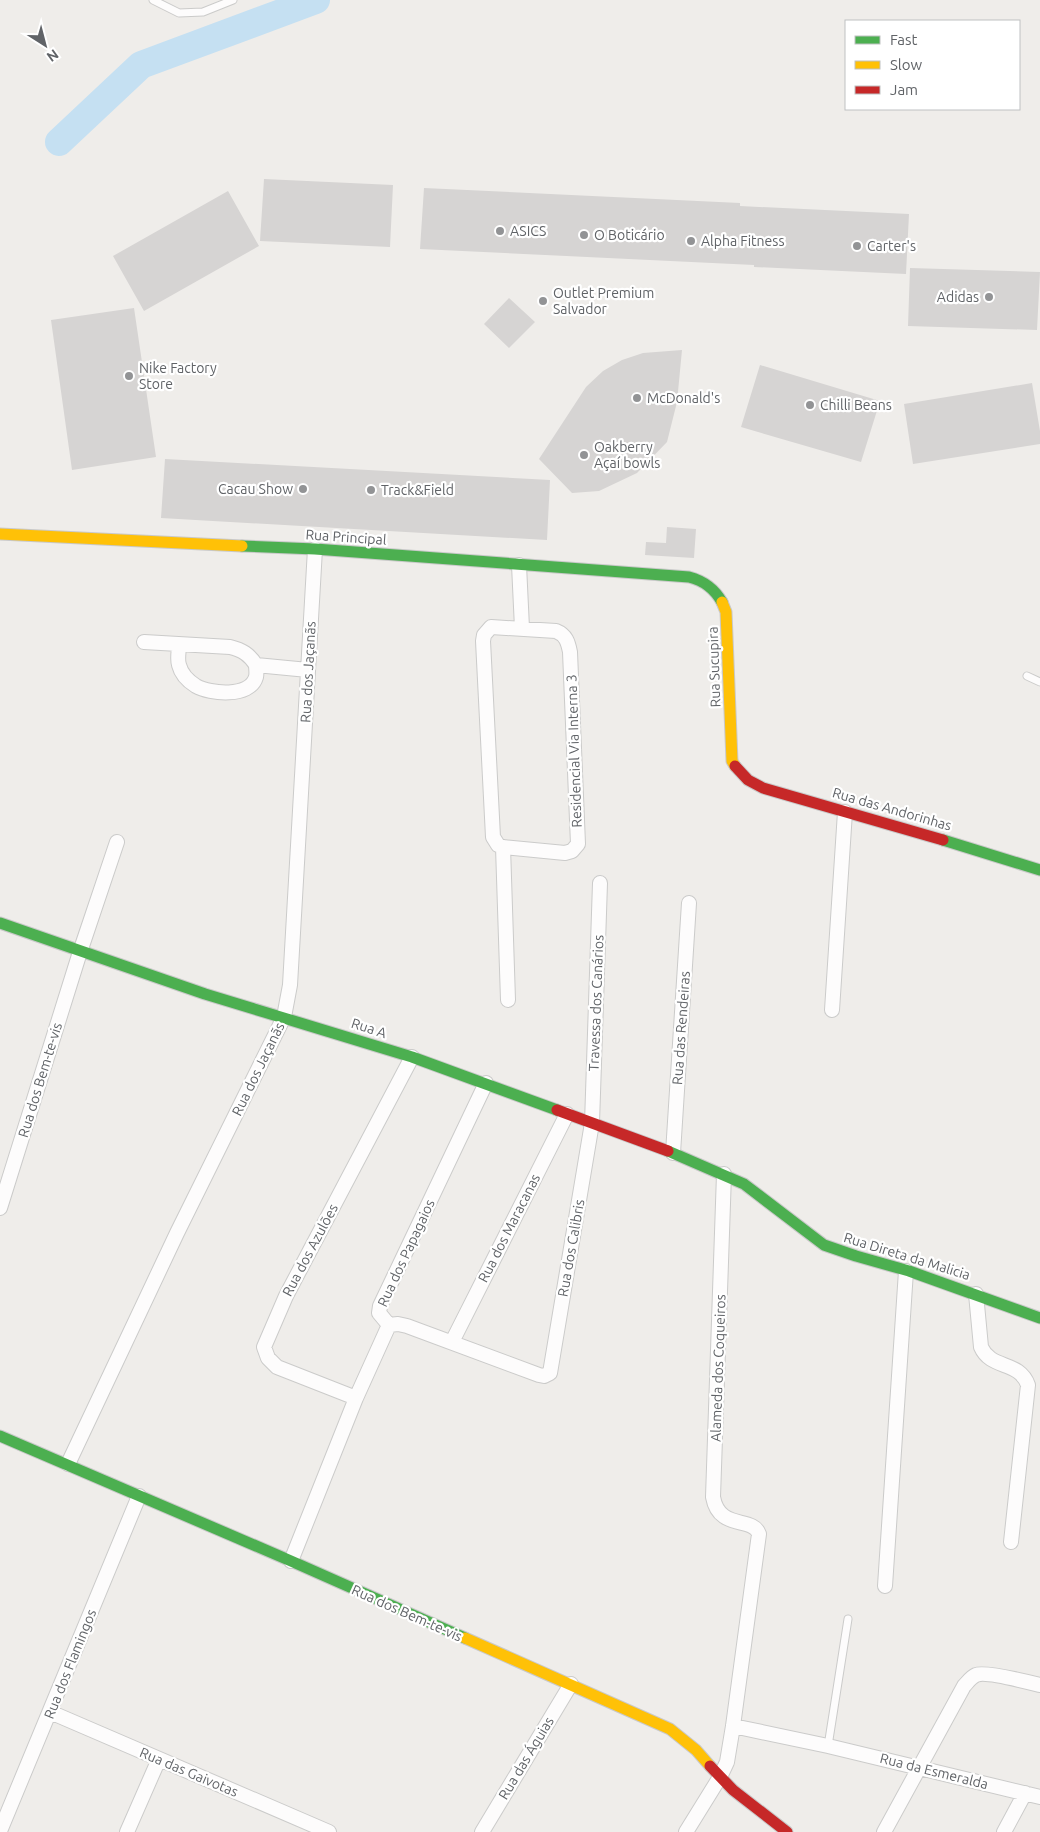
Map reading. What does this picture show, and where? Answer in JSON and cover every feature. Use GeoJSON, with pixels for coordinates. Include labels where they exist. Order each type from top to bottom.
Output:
{"type":"FeatureCollection","features":[{"type":"Feature","properties":{"kind":"street","name":"Rua Principal"},"geometry":{"type":"LineString","coordinates":[[0,534],[315,549],[690,577]]}},
{"type":"Feature","properties":{"kind":"street","name":"Rua dos Jaçanãs"},"geometry":{"type":"LineString","coordinates":[[68,1464],[177,1233],[284,1017],[290,985],[315,549]]}},
{"type":"Feature","properties":{"kind":"street"},"geometry":{"type":"LineString","coordinates":[[508,1000],[503,848],[493,836],[482,641],[484,635],[491,627],[522,628],[519,565]]}},
{"type":"Feature","properties":{"kind":"street","name":"Rua Sucupira"},"geometry":{"type":"LineString","coordinates":[[690,577],[702,580],[714,589],[722,600],[726,612],[732,761],[738,773]]}},
{"type":"Feature","properties":{"kind":"street","name":"Residencial Via Interna 3"},"geometry":{"type":"LineString","coordinates":[[503,848],[566,853],[575,849],[578,844],[570,652],[566,639],[556,631],[522,628]]}},
{"type":"Feature","properties":{"kind":"street"},"geometry":{"type":"LineString","coordinates":[[144,642],[179,645],[202,644],[242,650],[256,665],[256,677],[243,690],[231,693],[208,691],[189,681],[182,672],[178,663],[179,645]]}},
{"type":"Feature","properties":{"kind":"street"},"geometry":{"type":"LineString","coordinates":[[256,665],[308,670]]}},
{"type":"Feature","properties":{"kind":"street","name":"Rua das Andorinhas"},"geometry":{"type":"LineString","coordinates":[[738,773],[757,786],[1040,870]]}},
{"type":"Feature","properties":{"kind":"street"},"geometry":{"type":"LineString","coordinates":[[832,1010],[845,812]]}},
{"type":"Feature","properties":{"kind":"street","name":"Rua dos Bem-te-vis"},"geometry":{"type":"LineString","coordinates":[[0,1208],[80,952],[117,842]]}},
{"type":"Feature","properties":{"kind":"street","name":"Travessa dos Canários"},"geometry":{"type":"LineString","coordinates":[[592,1123],[600,883]]}},
{"type":"Feature","properties":{"kind":"street","name":"Rua das Rendeiras"},"geometry":{"type":"LineString","coordinates":[[674,1153],[689,903]]}},
{"type":"Feature","properties":{"kind":"street","name":"Rua A"},"geometry":{"type":"LineString","coordinates":[[0,923],[205,994],[284,1017],[486,1083],[674,1153],[724,1174]]}},
{"type":"Feature","properties":{"kind":"street","name":"Rua dos Azulões"},"geometry":{"type":"LineString","coordinates":[[356,1398],[277,1367],[268,1358],[264,1347],[286,1296],[412,1058]]}},
{"type":"Feature","properties":{"kind":"street","name":"Rua dos Papagaios"},"geometry":{"type":"LineString","coordinates":[[291,1561],[356,1398],[389,1325],[379,1313],[380,1306],[486,1083]]}},
{"type":"Feature","properties":{"kind":"street","name":"Rua dos Maracanas"},"geometry":{"type":"LineString","coordinates":[[452,1342],[567,1114]]}},
{"type":"Feature","properties":{"kind":"street","name":"Rua dos Calibris"},"geometry":{"type":"LineString","coordinates":[[452,1342],[539,1375],[544,1376],[550,1373],[592,1123]]}},
{"type":"Feature","properties":{"kind":"street","name":"Rua Direta da Malicia"},"geometry":{"type":"LineString","coordinates":[[724,1174],[744,1184],[824,1245],[858,1258],[906,1270],[1040,1318]]}},
{"type":"Feature","properties":{"kind":"street","name":"Alameda dos Coqueiros"},"geometry":{"type":"LineString","coordinates":[[724,1174],[713,1497],[715,1507],[720,1513],[737,1522],[754,1526],[759,1534],[733,1726]]}},
{"type":"Feature","properties":{"kind":"street"},"geometry":{"type":"LineString","coordinates":[[885,1586],[906,1270]]}},
{"type":"Feature","properties":{"kind":"street"},"geometry":{"type":"LineString","coordinates":[[976,1294],[981,1347],[984,1355],[990,1360],[1018,1370],[1026,1377],[1028,1384],[1011,1542]]}},
{"type":"Feature","properties":{"kind":"street"},"geometry":{"type":"LineString","coordinates":[[389,1325],[408,1326],[452,1342]]}},
{"type":"Feature","properties":{"kind":"street","name":"Rua dos Bem-te-vis"},"geometry":{"type":"LineString","coordinates":[[0,1436],[291,1561],[670,1729],[696,1750],[733,1790],[786,1832]]}},
{"type":"Feature","properties":{"kind":"street","name":"Rua dos Flamingos"},"geometry":{"type":"LineString","coordinates":[[0,1830],[138,1496]]}},
{"type":"Feature","properties":{"kind":"street"},"geometry":{"type":"LineString","coordinates":[[884,1832],[964,1686],[976,1674],[986,1674],[1040,1685]]}},
{"type":"Feature","properties":{"kind":"street","name":"Rua das Águias"},"geometry":{"type":"LineString","coordinates":[[482,1832],[571,1684]]}},
{"type":"Feature","properties":{"kind":"street","name":"Rua das Gaivotas"},"geometry":{"type":"LineString","coordinates":[[50,1712],[329,1832]]}},
{"type":"Feature","properties":{"kind":"street"},"geometry":{"type":"LineString","coordinates":[[686,1832],[720,1777],[726,1762],[733,1726]]}},
{"type":"Feature","properties":{"kind":"street","name":"Rua da Esmeralda"},"geometry":{"type":"LineString","coordinates":[[733,1726],[919,1767],[1040,1797]]}},
{"type":"Feature","properties":{"kind":"street"},"geometry":{"type":"LineString","coordinates":[[127,1832],[159,1759]]}},
{"type":"Feature","properties":{"kind":"street"},"geometry":{"type":"LineString","coordinates":[[1004,1832],[1024,1793]]}},
{"type":"Feature","properties":{"kind":"lane"},"geometry":{"type":"LineString","coordinates":[[153,0],[179,13],[203,12],[233,0]]}},
{"type":"Feature","properties":{"kind":"lane"},"geometry":{"type":"LineString","coordinates":[[1027,676],[1040,682]]}},
{"type":"Feature","properties":{"kind":"lane"},"geometry":{"type":"LineString","coordinates":[[828,1746],[848,1619]]}},
{"type":"Feature","properties":{"kind":"building"},"geometry":{"type":"Polygon","coordinates":[[[264,179],[393,185],[390,247],[260,241],[264,179]]]}},
{"type":"Feature","properties":{"kind":"building"},"geometry":{"type":"Polygon","coordinates":[[[424,188],[740,203],[740,206],[909,214],[906,274],[420,249],[424,188]]]}},
{"type":"Feature","properties":{"kind":"building"},"geometry":{"type":"Polygon","coordinates":[[[228,191],[259,246],[144,311],[113,256],[228,191]]]}},
{"type":"Feature","properties":{"kind":"building"},"geometry":{"type":"Polygon","coordinates":[[[910,268],[1040,272],[1037,330],[908,326],[910,268]]]}},
{"type":"Feature","properties":{"kind":"building"},"geometry":{"type":"Polygon","coordinates":[[[509,298],[535,322],[509,348],[484,324],[509,298]]]}},
{"type":"Feature","properties":{"kind":"building"},"geometry":{"type":"Polygon","coordinates":[[[134,308],[156,457],[72,470],[51,320],[134,308]]]}},
{"type":"Feature","properties":{"kind":"building"},"geometry":{"type":"Polygon","coordinates":[[[682,350],[677,402],[667,442],[637,473],[599,491],[572,493],[539,459],[586,387],[603,371],[622,360],[643,353],[682,350]]]}},
{"type":"Feature","properties":{"kind":"building"},"geometry":{"type":"Polygon","coordinates":[[[760,365],[880,401],[861,462],[741,427],[760,365]]]}},
{"type":"Feature","properties":{"kind":"building"},"geometry":{"type":"Polygon","coordinates":[[[1032,383],[1040,431],[1040,444],[913,464],[904,404],[1032,383]]]}},
{"type":"Feature","properties":{"kind":"building"},"geometry":{"type":"Polygon","coordinates":[[[165,459],[550,480],[547,540],[161,518],[165,459]]]}},
{"type":"Feature","properties":{"kind":"building"},"geometry":{"type":"Polygon","coordinates":[[[667,527],[696,529],[694,558],[645,555],[646,542],[666,543],[667,527]]]}},
{"type":"Feature","properties":{"kind":"waterway"},"geometry":{"type":"LineString","coordinates":[[59,142],[141,65],[316,0]]}},
{"type":"Feature","properties":{"kind":"traffic: fast"},"geometry":{"type":"LineString","coordinates":[[242,546],[315,549],[689,577],[708,586],[722,602]]}},
{"type":"Feature","properties":{"kind":"traffic: fast"},"geometry":{"type":"LineString","coordinates":[[943,840],[1040,870]]}},
{"type":"Feature","properties":{"kind":"traffic: fast"},"geometry":{"type":"LineString","coordinates":[[0,923],[205,994],[412,1057],[557,1110]]}},
{"type":"Feature","properties":{"kind":"traffic: fast"},"geometry":{"type":"LineString","coordinates":[[668,1151],[744,1184],[824,1245],[909,1271],[1040,1318]]}},
{"type":"Feature","properties":{"kind":"traffic: fast"},"geometry":{"type":"LineString","coordinates":[[0,1436],[465,1638]]}},
{"type":"Feature","properties":{"kind":"traffic: slow"},"geometry":{"type":"LineString","coordinates":[[0,534],[242,546]]}},
{"type":"Feature","properties":{"kind":"traffic: slow"},"geometry":{"type":"LineString","coordinates":[[722,602],[726,612],[732,761],[735,766]]}},
{"type":"Feature","properties":{"kind":"traffic: slow"},"geometry":{"type":"LineString","coordinates":[[465,1638],[670,1729],[696,1750],[710,1766]]}},
{"type":"Feature","properties":{"kind":"traffic: jam"},"geometry":{"type":"LineString","coordinates":[[735,766],[748,780],[763,788],[943,840]]}},
{"type":"Feature","properties":{"kind":"traffic: jam"},"geometry":{"type":"LineString","coordinates":[[557,1110],[668,1151]]}},
{"type":"Feature","properties":{"kind":"traffic: jam"},"geometry":{"type":"LineString","coordinates":[[710,1766],[733,1790],[787,1832]]}},
{"type":"Feature","properties":{"kind":"place","name":"ASICS"},"geometry":{"type":"Point","coordinates":[500,231]}},
{"type":"Feature","properties":{"kind":"place","name":"O Boticário"},"geometry":{"type":"Point","coordinates":[584,235]}},
{"type":"Feature","properties":{"kind":"place","name":"Alpha Fitness"},"geometry":{"type":"Point","coordinates":[691,241]}},
{"type":"Feature","properties":{"kind":"place","name":"Carter's"},"geometry":{"type":"Point","coordinates":[857,246]}},
{"type":"Feature","properties":{"kind":"place","name":"Adidas"},"geometry":{"type":"Point","coordinates":[989,297]}},
{"type":"Feature","properties":{"kind":"place","name":"Outlet Premium Salvador"},"geometry":{"type":"Point","coordinates":[543,301]}},
{"type":"Feature","properties":{"kind":"place","name":"Nike Factory Store"},"geometry":{"type":"Point","coordinates":[129,376]}},
{"type":"Feature","properties":{"kind":"place","name":"McDonald's"},"geometry":{"type":"Point","coordinates":[637,398]}},
{"type":"Feature","properties":{"kind":"place","name":"Chilli Beans"},"geometry":{"type":"Point","coordinates":[810,405]}},
{"type":"Feature","properties":{"kind":"place","name":"Oakberry Açaí bowls"},"geometry":{"type":"Point","coordinates":[584,455]}},
{"type":"Feature","properties":{"kind":"place","name":"Cacau Show"},"geometry":{"type":"Point","coordinates":[303,489]}},
{"type":"Feature","properties":{"kind":"place","name":"Track&Field"},"geometry":{"type":"Point","coordinates":[371,490]}}]}
